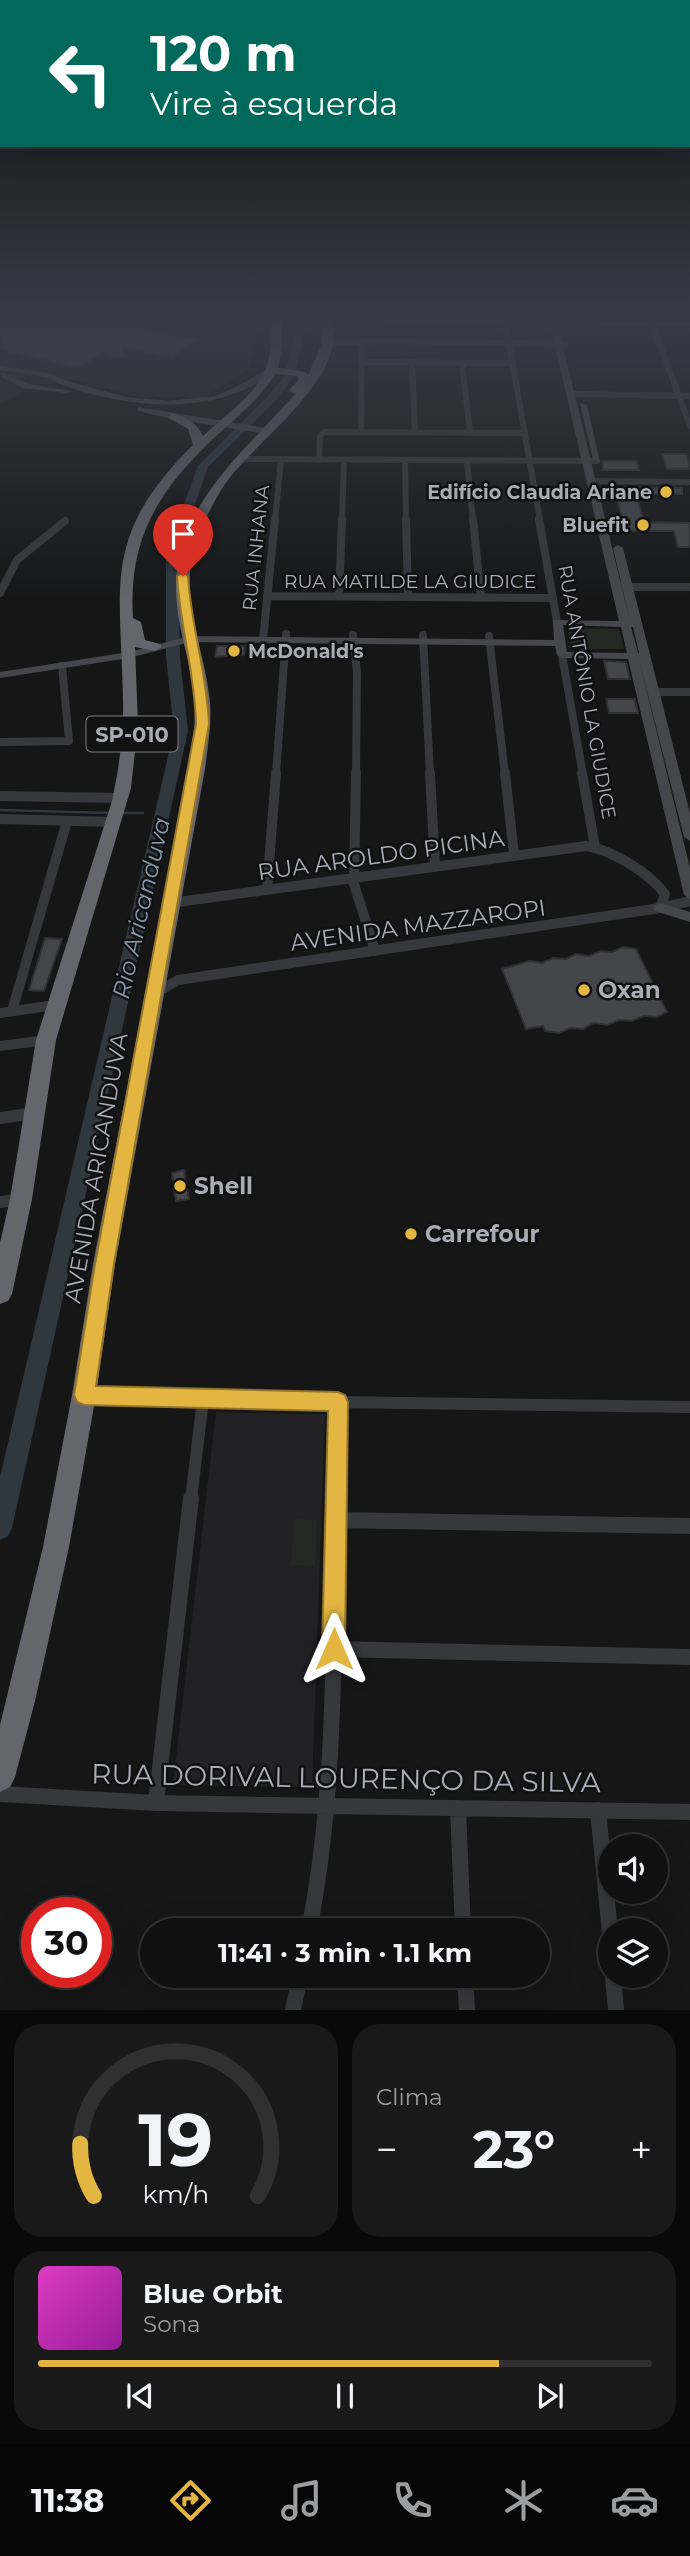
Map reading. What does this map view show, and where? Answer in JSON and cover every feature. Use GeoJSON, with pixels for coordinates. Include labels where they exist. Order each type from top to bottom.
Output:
{"type":"FeatureCollection","features":[{"type":"Feature","properties":{"kind":"highway","name":"SP-010"},"geometry":{"type":"LineString","coordinates":[[0,1291],[20,1199],[46,1040],[117,810],[132,735],[141,649],[125,603],[127,565],[140,525],[177,468],[232,414]]}},
{"type":"Feature","properties":{"kind":"highway"},"geometry":{"type":"LineString","coordinates":[[270,428],[271,418],[275,414]]}},
{"type":"Feature","properties":{"kind":"highway","name":"AVENIDA ARICANDUVA"},"geometry":{"type":"LineString","coordinates":[[0,1777],[33,1653],[84,1395],[104,1264],[203,724],[202,695],[185,638],[183,576],[187,550],[214,491],[282,414]]}},
{"type":"Feature","properties":{"kind":"highway"},"geometry":{"type":"LineString","coordinates":[[173,416],[198,433],[199,446]]}},
{"type":"Feature","properties":{"kind":"street"},"geometry":{"type":"LineString","coordinates":[[164,414],[253,429],[270,428]]}},
{"type":"Feature","properties":{"kind":"street"},"geometry":{"type":"LineString","coordinates":[[173,416],[181,414]]}},
{"type":"Feature","properties":{"kind":"street"},"geometry":{"type":"LineString","coordinates":[[203,414],[204,418],[222,424]]}},
{"type":"Feature","properties":{"kind":"street"},"geometry":{"type":"LineString","coordinates":[[361,414],[361,432]]}},
{"type":"Feature","properties":{"kind":"street"},"geometry":{"type":"LineString","coordinates":[[414,414],[415,432]]}},
{"type":"Feature","properties":{"kind":"street"},"geometry":{"type":"LineString","coordinates":[[468,414],[470,432]]}},
{"type":"Feature","properties":{"kind":"street","name":"RUA ANTÔNIO LA GIUDICE"},"geometry":{"type":"LineString","coordinates":[[521,414],[595,847],[658,885],[665,894],[660,908]]}},
{"type":"Feature","properties":{"kind":"street"},"geometry":{"type":"LineString","coordinates":[[580,414],[639,656],[660,776],[690,895]]}},
{"type":"Feature","properties":{"kind":"street"},"geometry":{"type":"LineString","coordinates":[[319,460],[321,434],[524,433]]}},
{"type":"Feature","properties":{"kind":"street"},"geometry":{"type":"LineString","coordinates":[[241,459],[592,461]]}},
{"type":"Feature","properties":{"kind":"street","name":"RUA INHANA"},"geometry":{"type":"LineString","coordinates":[[263,637],[281,459]]}},
{"type":"Feature","properties":{"kind":"street"},"geometry":{"type":"LineString","coordinates":[[339,597],[344,460]]}},
{"type":"Feature","properties":{"kind":"street"},"geometry":{"type":"LineString","coordinates":[[405,460],[408,597]]}},
{"type":"Feature","properties":{"kind":"street"},"geometry":{"type":"LineString","coordinates":[[467,461],[481,598]]}},
{"type":"Feature","properties":{"kind":"street"},"geometry":{"type":"LineString","coordinates":[[597,481],[690,482]]}},
{"type":"Feature","properties":{"kind":"street"},"geometry":{"type":"LineString","coordinates":[[1,588],[18,561],[65,522]]}},
{"type":"Feature","properties":{"kind":"street"},"geometry":{"type":"LineString","coordinates":[[622,587],[690,587]]}},
{"type":"Feature","properties":{"kind":"street","name":"RUA MATILDE LA GIUDICE"},"geometry":{"type":"LineString","coordinates":[[267,596],[553,598]]}},
{"type":"Feature","properties":{"kind":"street"},"geometry":{"type":"LineString","coordinates":[[557,622],[631,624]]}},
{"type":"Feature","properties":{"kind":"street"},"geometry":{"type":"LineString","coordinates":[[267,890],[286,637]]}},
{"type":"Feature","properties":{"kind":"street"},"geometry":{"type":"LineString","coordinates":[[0,675],[62,666],[185,638],[559,640]]}},
{"type":"Feature","properties":{"kind":"street"},"geometry":{"type":"LineString","coordinates":[[353,638],[357,672],[354,878],[375,951]]}},
{"type":"Feature","properties":{"kind":"street"},"geometry":{"type":"LineString","coordinates":[[423,638],[435,867]]}},
{"type":"Feature","properties":{"kind":"street"},"geometry":{"type":"LineString","coordinates":[[490,639],[514,855]]}},
{"type":"Feature","properties":{"kind":"street"},"geometry":{"type":"LineString","coordinates":[[562,655],[639,656]]}},
{"type":"Feature","properties":{"kind":"street"},"geometry":{"type":"LineString","coordinates":[[639,656],[653,692],[688,830]]}},
{"type":"Feature","properties":{"kind":"street"},"geometry":{"type":"LineString","coordinates":[[0,741],[70,740],[62,666]]}},
{"type":"Feature","properties":{"kind":"street"},"geometry":{"type":"LineString","coordinates":[[653,692],[690,692]]}},
{"type":"Feature","properties":{"kind":"street"},"geometry":{"type":"LineString","coordinates":[[660,776],[690,786]]}},
{"type":"Feature","properties":{"kind":"street"},"geometry":{"type":"LineString","coordinates":[[0,796],[117,810]]}},
{"type":"Feature","properties":{"kind":"street"},"geometry":{"type":"LineString","coordinates":[[0,819],[67,821],[117,810]]}},
{"type":"Feature","properties":{"kind":"street"},"geometry":{"type":"LineString","coordinates":[[688,830],[690,810]]}},
{"type":"Feature","properties":{"kind":"street"},"geometry":{"type":"LineString","coordinates":[[12,1011],[67,821]]}},
{"type":"Feature","properties":{"kind":"street","name":"RUA AROLDO PICINA"},"geometry":{"type":"LineString","coordinates":[[171,903],[514,855],[595,847]]}},
{"type":"Feature","properties":{"kind":"street","name":"AVENIDA MAZZAROPI"},"geometry":{"type":"LineString","coordinates":[[155,993],[178,980],[660,908],[690,901]]}},
{"type":"Feature","properties":{"kind":"street"},"geometry":{"type":"LineString","coordinates":[[660,908],[690,917]]}},
{"type":"Feature","properties":{"kind":"street"},"geometry":{"type":"LineString","coordinates":[[0,1013],[55,1005]]}},
{"type":"Feature","properties":{"kind":"street"},"geometry":{"type":"LineString","coordinates":[[0,1046],[46,1040]]}},
{"type":"Feature","properties":{"kind":"street"},"geometry":{"type":"LineString","coordinates":[[0,1118],[34,1113]]}},
{"type":"Feature","properties":{"kind":"street"},"geometry":{"type":"LineString","coordinates":[[0,1202],[20,1199]]}},
{"type":"Feature","properties":{"kind":"street"},"geometry":{"type":"LineString","coordinates":[[84,1395],[690,1407]]}},
{"type":"Feature","properties":{"kind":"street"},"geometry":{"type":"LineString","coordinates":[[156,1803],[203,1399]]}},
{"type":"Feature","properties":{"kind":"street"},"geometry":{"type":"LineString","coordinates":[[311,1918],[322,1865],[328,1806],[334,1649],[338,1402]]}},
{"type":"Feature","properties":{"kind":"street"},"geometry":{"type":"LineString","coordinates":[[335,1520],[690,1526]]}},
{"type":"Feature","properties":{"kind":"street"},"geometry":{"type":"LineString","coordinates":[[334,1649],[690,1657]]}},
{"type":"Feature","properties":{"kind":"street","name":"RUA DORIVAL LOURENÇO DA SILVA"},"geometry":{"type":"LineString","coordinates":[[0,1794],[156,1803],[690,1812]]}},
{"type":"Feature","properties":{"kind":"street"},"geometry":{"type":"LineString","coordinates":[[458,1808],[463,1918]]}},
{"type":"Feature","properties":{"kind":"street"},"geometry":{"type":"LineString","coordinates":[[598,1810],[609,1918]]}},
{"type":"Feature","properties":{"kind":"street"},"geometry":{"type":"LineString","coordinates":[[293,2010],[298,1988]]}},
{"type":"Feature","properties":{"kind":"street"},"geometry":{"type":"LineString","coordinates":[[466,1988],[467,2010]]}},
{"type":"Feature","properties":{"kind":"street"},"geometry":{"type":"LineString","coordinates":[[615,1988],[616,2010]]}},
{"type":"Feature","properties":{"kind":"shaded area"},"geometry":{"type":"Polygon","coordinates":[[[568,628],[619,629],[624,649],[571,649],[568,628]]]}},
{"type":"Feature","properties":{"kind":"shaded area"},"geometry":{"type":"Polygon","coordinates":[[[216,1412],[325,1414],[312,1787],[173,1785],[216,1412]]]}},
{"type":"Feature","properties":{"kind":"shaded area"},"geometry":{"type":"Polygon","coordinates":[[[294,1519],[317,1520],[315,1566],[291,1565],[294,1519]]]}},
{"type":"Feature","properties":{"kind":"building"},"geometry":{"type":"Polygon","coordinates":[[[662,454],[687,454],[690,469],[667,469],[662,454]]]}},
{"type":"Feature","properties":{"kind":"building"},"geometry":{"type":"Polygon","coordinates":[[[603,461],[636,461],[639,470],[603,470],[603,461]]]}},
{"type":"Feature","properties":{"kind":"building"},"geometry":{"type":"Polygon","coordinates":[[[614,487],[682,488],[682,494],[671,494],[672,497],[636,494],[644,522],[690,523],[690,547],[678,547],[674,531],[619,531],[617,522],[623,522],[614,487]]]}},
{"type":"Feature","properties":{"kind":"building","name":"McDonald's"},"geometry":{"type":"Polygon","coordinates":[[[217,646],[245,646],[244,655],[215,657],[217,646]]]}},
{"type":"Feature","properties":{"kind":"building"},"geometry":{"type":"Polygon","coordinates":[[[604,661],[626,662],[630,679],[608,679],[604,661]]]}},
{"type":"Feature","properties":{"kind":"building"},"geometry":{"type":"Polygon","coordinates":[[[606,699],[635,699],[638,713],[609,713],[606,699]]]}},
{"type":"Feature","properties":{"kind":"building"},"geometry":{"type":"Polygon","coordinates":[[[45,938],[62,939],[44,991],[29,990],[45,938]]]}},
{"type":"Feature","properties":{"kind":"building","name":"Oxan"},"geometry":{"type":"Polygon","coordinates":[[[623,947],[636,949],[667,1012],[657,1017],[643,1016],[632,1021],[619,1020],[608,1025],[594,1023],[583,1029],[570,1028],[559,1033],[545,1031],[543,1026],[526,1029],[502,969],[529,961],[542,963],[553,958],[566,959],[576,954],[589,956],[623,947]]]}},
{"type":"Feature","properties":{"kind":"building","name":"Shell"},"geometry":{"type":"Polygon","coordinates":[[[184,1170],[189,1199],[176,1201],[172,1173],[184,1170]]]}},
{"type":"Feature","properties":{"kind":"waterway","name":"Rio Aricanduva"},"geometry":{"type":"LineString","coordinates":[[0,1528],[181,731],[173,657],[172,552],[203,466],[256,414]]}},
{"type":"Feature","properties":{"kind":"waterway"},"geometry":{"type":"LineString","coordinates":[[0,810],[109,813]]}},
{"type":"Feature","properties":{"kind":"waterway"},"geometry":{"type":"LineString","coordinates":[[122,813],[143,813]]}},
{"type":"Feature","properties":{"kind":"place","name":"Edifício Claudia Ariane"},"geometry":{"type":"Point","coordinates":[666,492]}},
{"type":"Feature","properties":{"kind":"place","name":"Bluefit"},"geometry":{"type":"Point","coordinates":[643,525]}},
{"type":"Feature","properties":{"kind":"place","name":"McDonald's"},"geometry":{"type":"Point","coordinates":[234,651]}},
{"type":"Feature","properties":{"kind":"place","name":"Oxan"},"geometry":{"type":"Point","coordinates":[584,990]}},
{"type":"Feature","properties":{"kind":"place","name":"Shell"},"geometry":{"type":"Point","coordinates":[180,1186]}},
{"type":"Feature","properties":{"kind":"place","name":"Carrefour"},"geometry":{"type":"Point","coordinates":[411,1234]}},
{"type":"Feature","properties":{"kind":"route"},"geometry":{"type":"LineString","coordinates":[[183,576],[184,606],[202,695],[203,724],[197,769],[104,1264],[84,1395],[338,1402],[334,1649]]}}]}
